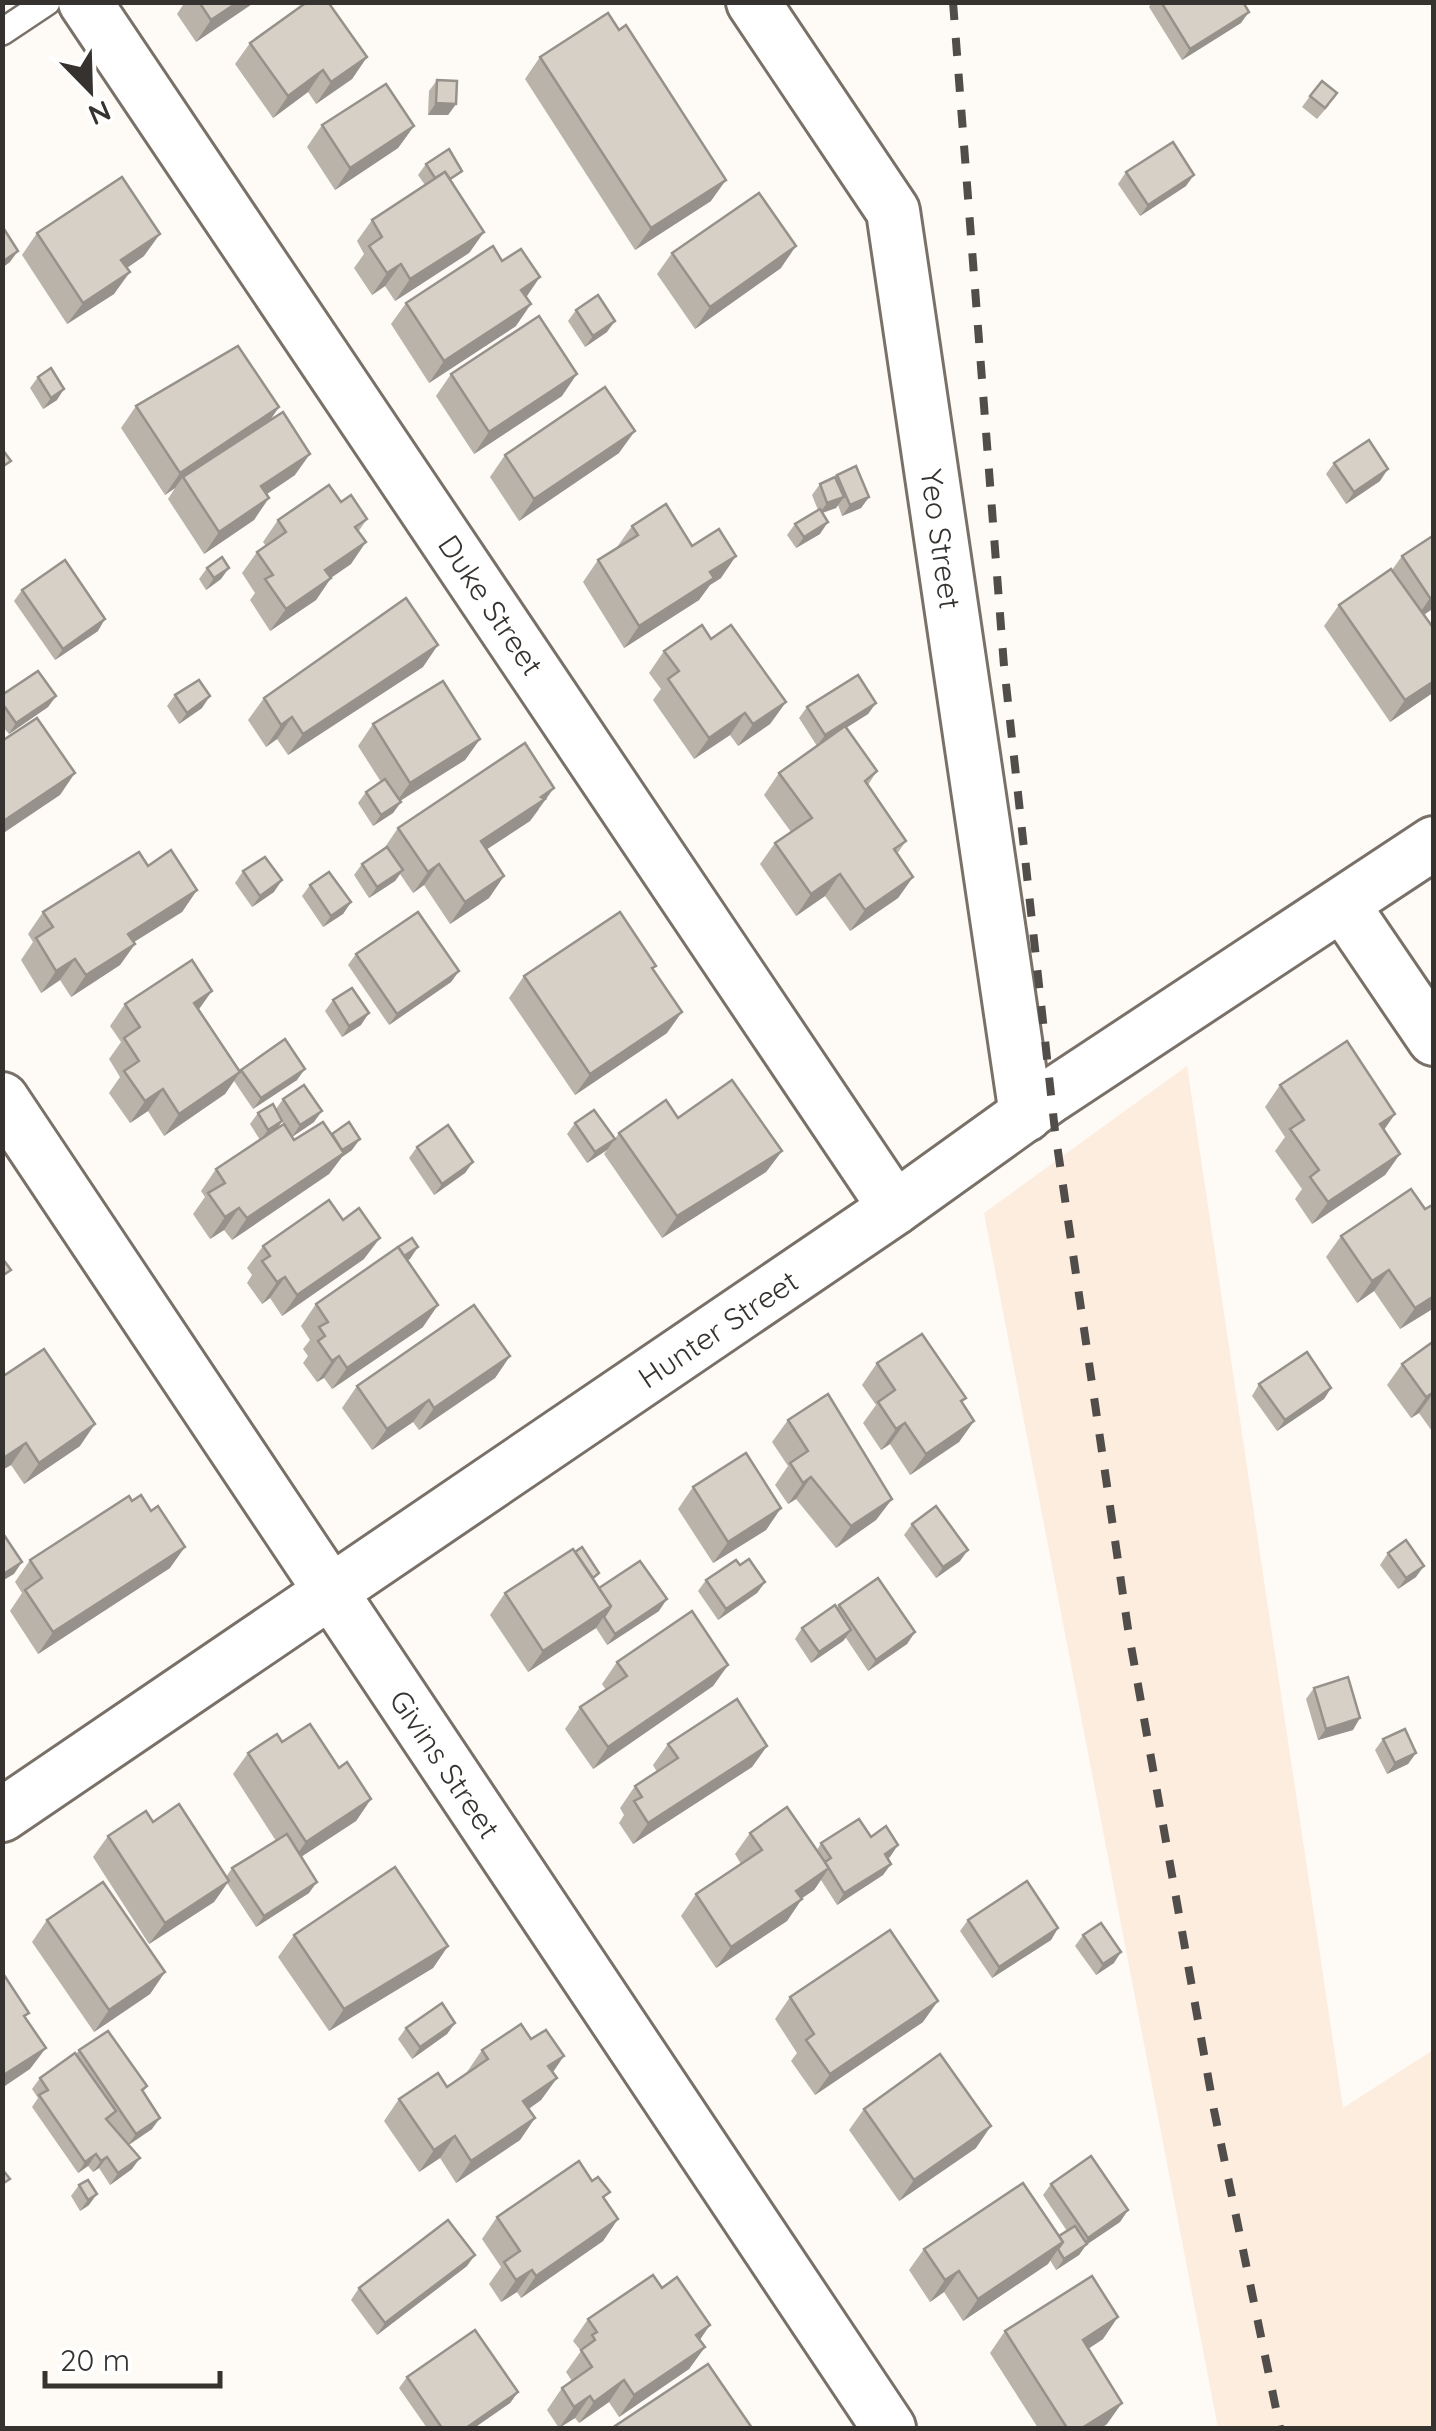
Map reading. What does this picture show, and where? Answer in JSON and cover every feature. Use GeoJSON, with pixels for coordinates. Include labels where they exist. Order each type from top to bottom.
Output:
{"type":"FeatureCollection","features":[{"type":"Feature","properties":{"kind":"street","name":"Duke Street"},"geometry":{"type":"LineString","coordinates":[[85,2],[895,1208]]}},
{"type":"Feature","properties":{"kind":"street","name":"Yeo Street"},"geometry":{"type":"LineString","coordinates":[[753,2],[892,211],[1026,1115]]}},
{"type":"Feature","properties":{"kind":"street","name":"Hunter Street"},"geometry":{"type":"LineString","coordinates":[[2,1814],[1026,1115],[1434,843]]}},
{"type":"Feature","properties":{"kind":"street"},"geometry":{"type":"LineString","coordinates":[[1343,905],[1434,1039]]}},
{"type":"Feature","properties":{"kind":"street","name":"Givins Street"},"geometry":{"type":"LineString","coordinates":[[2,1099],[889,2428]]}},
{"type":"Feature","properties":{"kind":"lane"},"geometry":{"type":"LineString","coordinates":[[2,32],[47,2]]}},
{"type":"Feature","properties":{"kind":"shaded area"},"geometry":{"type":"Polygon","coordinates":[[[1187,1066],[1343,2108],[1433,2050],[1433,2428],[1218,2428],[984,1213],[1187,1066]]]}},
{"type":"Feature","properties":{"kind":"building"},"geometry":{"type":"Polygon","coordinates":[[[199,2],[238,2],[211,20],[199,2]]]}},
{"type":"Feature","properties":{"kind":"building"},"geometry":{"type":"Polygon","coordinates":[[[307,2],[328,2],[367,57],[331,82],[323,70],[288,96],[250,43],[307,2]]]}},
{"type":"Feature","properties":{"kind":"building"},"geometry":{"type":"Polygon","coordinates":[[[1161,2],[1243,2],[1249,12],[1190,49],[1161,2]]]}},
{"type":"Feature","properties":{"kind":"building"},"geometry":{"type":"Polygon","coordinates":[[[608,13],[619,30],[626,25],[726,180],[651,228],[540,57],[608,13]]]}},
{"type":"Feature","properties":{"kind":"building"},"geometry":{"type":"Polygon","coordinates":[[[437,80],[457,81],[456,104],[436,103],[437,80]]]}},
{"type":"Feature","properties":{"kind":"building"},"geometry":{"type":"Polygon","coordinates":[[[1322,81],[1337,93],[1325,108],[1310,96],[1322,81]]]}},
{"type":"Feature","properties":{"kind":"building"},"geometry":{"type":"Polygon","coordinates":[[[386,84],[414,126],[350,168],[322,125],[386,84]]]}},
{"type":"Feature","properties":{"kind":"building"},"geometry":{"type":"Polygon","coordinates":[[[1173,142],[1194,175],[1148,205],[1126,172],[1173,142]]]}},
{"type":"Feature","properties":{"kind":"building"},"geometry":{"type":"Polygon","coordinates":[[[449,149],[462,171],[450,179],[445,172],[435,178],[426,164],[449,149]]]}},
{"type":"Feature","properties":{"kind":"building"},"geometry":{"type":"Polygon","coordinates":[[[445,172],[484,232],[410,279],[401,264],[387,273],[369,246],[382,237],[372,220],[445,172]]]}},
{"type":"Feature","properties":{"kind":"building"},"geometry":{"type":"Polygon","coordinates":[[[122,177],[160,234],[121,260],[130,272],[83,303],[37,233],[122,177]]]}},
{"type":"Feature","properties":{"kind":"building"},"geometry":{"type":"Polygon","coordinates":[[[759,193],[796,246],[710,307],[672,253],[759,193]]]}},
{"type":"Feature","properties":{"kind":"building"},"geometry":{"type":"Polygon","coordinates":[[[2,230],[18,251],[2,262],[2,230]]]}},
{"type":"Feature","properties":{"kind":"building"},"geometry":{"type":"Polygon","coordinates":[[[493,246],[502,261],[521,249],[540,277],[521,290],[531,304],[444,361],[406,303],[493,246]]]}},
{"type":"Feature","properties":{"kind":"building"},"geometry":{"type":"Polygon","coordinates":[[[598,295],[615,321],[593,336],[576,310],[598,295]]]}},
{"type":"Feature","properties":{"kind":"building"},"geometry":{"type":"Polygon","coordinates":[[[539,316],[577,374],[489,432],[451,374],[539,316]]]}},
{"type":"Feature","properties":{"kind":"building"},"geometry":{"type":"Polygon","coordinates":[[[238,346],[279,407],[180,473],[136,406],[238,346]]]}},
{"type":"Feature","properties":{"kind":"building"},"geometry":{"type":"Polygon","coordinates":[[[51,368],[64,389],[51,398],[38,377],[51,368]]]}},
{"type":"Feature","properties":{"kind":"building"},"geometry":{"type":"Polygon","coordinates":[[[605,387],[635,431],[534,499],[505,455],[605,387]]]}},
{"type":"Feature","properties":{"kind":"building"},"geometry":{"type":"Polygon","coordinates":[[[283,412],[310,454],[261,486],[269,498],[219,532],[183,477],[283,412]]]}},
{"type":"Feature","properties":{"kind":"building"},"geometry":{"type":"Polygon","coordinates":[[[1369,440],[1388,469],[1354,492],[1334,463],[1369,440]]]}},
{"type":"Feature","properties":{"kind":"building"},"geometry":{"type":"Polygon","coordinates":[[[2,449],[11,461],[2,467],[2,449]]]}},
{"type":"Feature","properties":{"kind":"building"},"geometry":{"type":"Polygon","coordinates":[[[856,466],[869,497],[850,505],[837,475],[856,466]]]}},
{"type":"Feature","properties":{"kind":"building"},"geometry":{"type":"Polygon","coordinates":[[[835,477],[844,497],[827,503],[820,484],[835,477]]]}},
{"type":"Feature","properties":{"kind":"building"},"geometry":{"type":"Polygon","coordinates":[[[329,485],[341,502],[351,495],[367,519],[355,527],[366,542],[325,570],[331,578],[286,609],[265,579],[273,575],[257,552],[286,532],[278,520],[329,485]]]}},
{"type":"Feature","properties":{"kind":"building"},"geometry":{"type":"Polygon","coordinates":[[[666,504],[692,546],[719,529],[736,556],[710,572],[714,578],[639,626],[598,560],[638,535],[632,526],[666,504]]]}},
{"type":"Feature","properties":{"kind":"building"},"geometry":{"type":"Polygon","coordinates":[[[820,509],[828,522],[804,537],[795,524],[820,509]]]}},
{"type":"Feature","properties":{"kind":"building"},"geometry":{"type":"Polygon","coordinates":[[[1434,535],[1434,596],[1430,598],[1402,556],[1434,535]]]}},
{"type":"Feature","properties":{"kind":"building"},"geometry":{"type":"Polygon","coordinates":[[[222,557],[229,568],[214,578],[207,568],[222,557]]]}},
{"type":"Feature","properties":{"kind":"building"},"geometry":{"type":"Polygon","coordinates":[[[65,560],[105,619],[63,649],[22,590],[65,560]]]}},
{"type":"Feature","properties":{"kind":"building"},"geometry":{"type":"Polygon","coordinates":[[[1391,569],[1434,629],[1434,681],[1405,700],[1339,605],[1391,569]]]}},
{"type":"Feature","properties":{"kind":"building"},"geometry":{"type":"Polygon","coordinates":[[[406,598],[438,645],[303,734],[292,717],[281,725],[264,698],[406,598]]]}},
{"type":"Feature","properties":{"kind":"building"},"geometry":{"type":"Polygon","coordinates":[[[702,625],[711,639],[731,625],[786,702],[753,724],[745,713],[709,738],[668,679],[679,671],[664,651],[702,625]]]}},
{"type":"Feature","properties":{"kind":"building"},"geometry":{"type":"Polygon","coordinates":[[[38,671],[56,696],[16,723],[2,703],[2,695],[38,671]]]}},
{"type":"Feature","properties":{"kind":"building"},"geometry":{"type":"Polygon","coordinates":[[[858,675],[876,703],[825,735],[807,707],[858,675]]]}},
{"type":"Feature","properties":{"kind":"building"},"geometry":{"type":"Polygon","coordinates":[[[199,680],[210,696],[187,713],[175,695],[199,680]]]}},
{"type":"Feature","properties":{"kind":"building"},"geometry":{"type":"Polygon","coordinates":[[[443,681],[480,739],[410,783],[373,724],[443,681]]]}},
{"type":"Feature","properties":{"kind":"building"},"geometry":{"type":"Polygon","coordinates":[[[37,718],[75,773],[2,822],[2,741],[37,718]]]}},
{"type":"Feature","properties":{"kind":"building"},"geometry":{"type":"Polygon","coordinates":[[[845,726],[877,771],[865,781],[906,841],[894,849],[913,877],[865,910],[840,874],[811,894],[775,843],[812,818],[779,773],[845,726]]]}},
{"type":"Feature","properties":{"kind":"building"},"geometry":{"type":"Polygon","coordinates":[[[525,743],[554,788],[541,797],[545,799],[481,841],[504,876],[465,902],[439,864],[428,872],[398,828],[525,743]]]}},
{"type":"Feature","properties":{"kind":"building"},"geometry":{"type":"Polygon","coordinates":[[[385,779],[401,802],[381,815],[366,792],[385,779]]]}},
{"type":"Feature","properties":{"kind":"building"},"geometry":{"type":"Polygon","coordinates":[[[387,847],[403,870],[377,887],[362,864],[387,847]]]}},
{"type":"Feature","properties":{"kind":"building"},"geometry":{"type":"Polygon","coordinates":[[[171,850],[197,890],[128,934],[135,944],[86,975],[75,959],[56,971],[36,938],[53,927],[43,912],[139,852],[148,866],[171,850]]]}},
{"type":"Feature","properties":{"kind":"building"},"geometry":{"type":"Polygon","coordinates":[[[265,857],[282,880],[260,896],[243,871],[265,857]]]}},
{"type":"Feature","properties":{"kind":"building"},"geometry":{"type":"Polygon","coordinates":[[[329,872],[351,902],[331,916],[310,885],[329,872]]]}},
{"type":"Feature","properties":{"kind":"building"},"geometry":{"type":"Polygon","coordinates":[[[418,912],[459,971],[397,1014],[356,954],[418,912]]]}},
{"type":"Feature","properties":{"kind":"building"},"geometry":{"type":"Polygon","coordinates":[[[620,912],[682,1012],[590,1074],[524,976],[620,912]]]}},
{"type":"Feature","properties":{"kind":"building"},"geometry":{"type":"Polygon","coordinates":[[[192,960],[212,991],[194,1003],[240,1072],[179,1114],[163,1089],[145,1101],[124,1071],[139,1061],[124,1038],[140,1027],[125,1004],[192,960]]]}},
{"type":"Feature","properties":{"kind":"building"},"geometry":{"type":"Polygon","coordinates":[[[352,988],[369,1013],[349,1026],[333,1000],[352,988]]]}},
{"type":"Feature","properties":{"kind":"building"},"geometry":{"type":"Polygon","coordinates":[[[285,1039],[305,1069],[261,1098],[241,1070],[285,1039]]]}},
{"type":"Feature","properties":{"kind":"building"},"geometry":{"type":"Polygon","coordinates":[[[1347,1041],[1395,1114],[1380,1124],[1400,1154],[1328,1202],[1310,1177],[1319,1170],[1290,1129],[1304,1120],[1280,1085],[1347,1041]]]}},
{"type":"Feature","properties":{"kind":"building"},"geometry":{"type":"Polygon","coordinates":[[[732,1080],[782,1151],[677,1216],[619,1133],[666,1100],[678,1118],[732,1080]]]}},
{"type":"Feature","properties":{"kind":"building"},"geometry":{"type":"Polygon","coordinates":[[[304,1085],[322,1111],[300,1125],[283,1099],[304,1085]]]}},
{"type":"Feature","properties":{"kind":"building"},"geometry":{"type":"Polygon","coordinates":[[[273,1104],[282,1121],[268,1130],[258,1113],[273,1104]]]}},
{"type":"Feature","properties":{"kind":"building"},"geometry":{"type":"Polygon","coordinates":[[[594,1110],[615,1139],[595,1152],[575,1123],[594,1110]]]}},
{"type":"Feature","properties":{"kind":"building"},"geometry":{"type":"Polygon","coordinates":[[[323,1122],[344,1153],[247,1218],[239,1208],[225,1217],[208,1193],[225,1183],[216,1169],[284,1124],[294,1140],[323,1122]]]}},
{"type":"Feature","properties":{"kind":"building"},"geometry":{"type":"Polygon","coordinates":[[[349,1122],[360,1139],[342,1150],[332,1134],[349,1122]]]}},
{"type":"Feature","properties":{"kind":"building"},"geometry":{"type":"Polygon","coordinates":[[[448,1125],[473,1162],[442,1184],[417,1147],[448,1125]]]}},
{"type":"Feature","properties":{"kind":"building"},"geometry":{"type":"Polygon","coordinates":[[[1411,1189],[1425,1209],[1434,1204],[1434,1296],[1415,1308],[1389,1270],[1372,1281],[1341,1236],[1411,1189]]]}},
{"type":"Feature","properties":{"kind":"building"},"geometry":{"type":"Polygon","coordinates":[[[329,1200],[343,1220],[359,1208],[380,1238],[297,1295],[285,1277],[277,1282],[262,1261],[270,1256],[263,1246],[329,1200]]]}},
{"type":"Feature","properties":{"kind":"building"},"geometry":{"type":"Polygon","coordinates":[[[412,1238],[418,1247],[404,1256],[398,1247],[412,1238]]]}},
{"type":"Feature","properties":{"kind":"building"},"geometry":{"type":"Polygon","coordinates":[[[398,1247],[438,1305],[347,1368],[339,1356],[332,1361],[318,1341],[325,1336],[319,1327],[328,1322],[316,1304],[398,1247]]]}},
{"type":"Feature","properties":{"kind":"building"},"geometry":{"type":"Polygon","coordinates":[[[2,1258],[11,1270],[2,1276],[2,1258]]]}},
{"type":"Feature","properties":{"kind":"building"},"geometry":{"type":"Polygon","coordinates":[[[474,1305],[510,1356],[434,1408],[429,1400],[387,1429],[357,1386],[474,1305]]]}},
{"type":"Feature","properties":{"kind":"building"},"geometry":{"type":"Polygon","coordinates":[[[922,1334],[966,1398],[961,1401],[974,1421],[926,1454],[905,1423],[896,1429],[878,1402],[895,1390],[877,1363],[922,1334]]]}},
{"type":"Feature","properties":{"kind":"building"},"geometry":{"type":"Polygon","coordinates":[[[1434,1341],[1434,1392],[1426,1397],[1402,1364],[1434,1341]]]}},
{"type":"Feature","properties":{"kind":"building"},"geometry":{"type":"Polygon","coordinates":[[[44,1349],[95,1424],[39,1463],[26,1443],[2,1459],[2,1377],[44,1349]]]}},
{"type":"Feature","properties":{"kind":"building"},"geometry":{"type":"Polygon","coordinates":[[[1307,1352],[1331,1388],[1285,1420],[1259,1384],[1307,1352]]]}},
{"type":"Feature","properties":{"kind":"building"},"geometry":{"type":"Polygon","coordinates":[[[828,1394],[892,1499],[851,1526],[811,1477],[803,1483],[790,1463],[808,1451],[788,1420],[828,1394]]]}},
{"type":"Feature","properties":{"kind":"building"},"geometry":{"type":"Polygon","coordinates":[[[746,1453],[781,1508],[728,1542],[693,1487],[746,1453]]]}},
{"type":"Feature","properties":{"kind":"building"},"geometry":{"type":"Polygon","coordinates":[[[141,1495],[151,1511],[158,1506],[185,1547],[53,1632],[25,1590],[42,1578],[30,1560],[129,1496],[132,1501],[141,1495]]]}},
{"type":"Feature","properties":{"kind":"building"},"geometry":{"type":"Polygon","coordinates":[[[936,1506],[968,1550],[943,1567],[912,1524],[936,1506]]]}},
{"type":"Feature","properties":{"kind":"building"},"geometry":{"type":"Polygon","coordinates":[[[2,1532],[22,1562],[2,1575],[2,1532]]]}},
{"type":"Feature","properties":{"kind":"building"},"geometry":{"type":"Polygon","coordinates":[[[1406,1540],[1424,1566],[1406,1578],[1388,1553],[1406,1540]]]}},
{"type":"Feature","properties":{"kind":"building"},"geometry":{"type":"Polygon","coordinates":[[[582,1547],[599,1573],[593,1578],[575,1552],[582,1547]]]}},
{"type":"Feature","properties":{"kind":"building"},"geometry":{"type":"Polygon","coordinates":[[[573,1549],[611,1606],[543,1651],[505,1593],[573,1549]]]}},
{"type":"Feature","properties":{"kind":"building"},"geometry":{"type":"Polygon","coordinates":[[[749,1559],[765,1582],[726,1609],[706,1580],[736,1560],[740,1565],[749,1559]]]}},
{"type":"Feature","properties":{"kind":"building"},"geometry":{"type":"Polygon","coordinates":[[[640,1561],[667,1599],[615,1634],[604,1617],[611,1606],[599,1588],[640,1561]]]}},
{"type":"Feature","properties":{"kind":"building"},"geometry":{"type":"Polygon","coordinates":[[[878,1578],[915,1632],[876,1660],[839,1605],[878,1578]]]}},
{"type":"Feature","properties":{"kind":"building"},"geometry":{"type":"Polygon","coordinates":[[[835,1605],[851,1630],[819,1652],[802,1628],[835,1605]]]}},
{"type":"Feature","properties":{"kind":"building"},"geometry":{"type":"Polygon","coordinates":[[[692,1611],[728,1665],[608,1747],[580,1707],[627,1676],[617,1662],[692,1611]]]}},
{"type":"Feature","properties":{"kind":"building"},"geometry":{"type":"Polygon","coordinates":[[[1348,1677],[1360,1718],[1326,1729],[1314,1688],[1348,1677]]]}},
{"type":"Feature","properties":{"kind":"building"},"geometry":{"type":"Polygon","coordinates":[[[737,1699],[767,1746],[648,1823],[634,1801],[642,1797],[635,1786],[678,1758],[668,1744],[737,1699]]]}},
{"type":"Feature","properties":{"kind":"building"},"geometry":{"type":"Polygon","coordinates":[[[310,1724],[339,1768],[347,1762],[371,1799],[306,1842],[248,1753],[277,1734],[282,1742],[310,1724]]]}},
{"type":"Feature","properties":{"kind":"building"},"geometry":{"type":"Polygon","coordinates":[[[1405,1729],[1416,1753],[1395,1763],[1383,1739],[1405,1729]]]}},
{"type":"Feature","properties":{"kind":"building"},"geometry":{"type":"Polygon","coordinates":[[[179,1804],[229,1881],[165,1923],[108,1836],[146,1811],[153,1822],[179,1804]]]}},
{"type":"Feature","properties":{"kind":"building"},"geometry":{"type":"Polygon","coordinates":[[[787,1807],[829,1868],[796,1891],[802,1899],[731,1947],[696,1894],[762,1850],[750,1833],[787,1807]]]}},
{"type":"Feature","properties":{"kind":"building"},"geometry":{"type":"Polygon","coordinates":[[[859,1819],[871,1837],[886,1826],[898,1845],[885,1854],[891,1864],[844,1893],[825,1862],[831,1858],[821,1843],[859,1819]]]}},
{"type":"Feature","properties":{"kind":"building"},"geometry":{"type":"Polygon","coordinates":[[[287,1834],[317,1882],[264,1916],[232,1868],[287,1834]]]}},
{"type":"Feature","properties":{"kind":"building"},"geometry":{"type":"Polygon","coordinates":[[[395,1867],[448,1946],[344,2009],[294,1935],[395,1867]]]}},
{"type":"Feature","properties":{"kind":"building"},"geometry":{"type":"Polygon","coordinates":[[[1027,1881],[1058,1928],[999,1967],[968,1920],[1027,1881]]]}},
{"type":"Feature","properties":{"kind":"building"},"geometry":{"type":"Polygon","coordinates":[[[103,1882],[165,1972],[109,2010],[47,1920],[103,1882]]]}},
{"type":"Feature","properties":{"kind":"building"},"geometry":{"type":"Polygon","coordinates":[[[1101,1923],[1121,1952],[1103,1964],[1083,1935],[1101,1923]]]}},
{"type":"Feature","properties":{"kind":"building"},"geometry":{"type":"Polygon","coordinates":[[[890,1930],[938,2001],[830,2074],[806,2040],[814,2034],[790,1997],[890,1930]]]}},
{"type":"Feature","properties":{"kind":"building"},"geometry":{"type":"Polygon","coordinates":[[[2,1972],[29,2013],[24,2016],[46,2048],[2,2076],[2,1972]]]}},
{"type":"Feature","properties":{"kind":"building"},"geometry":{"type":"Polygon","coordinates":[[[442,2003],[455,2023],[420,2047],[406,2028],[442,2003]]]}},
{"type":"Feature","properties":{"kind":"building"},"geometry":{"type":"Polygon","coordinates":[[[521,2024],[531,2039],[546,2030],[564,2056],[548,2066],[557,2078],[523,2101],[535,2118],[471,2161],[455,2136],[434,2150],[399,2099],[438,2073],[447,2087],[488,2059],[482,2050],[521,2024]]]}},
{"type":"Feature","properties":{"kind":"building"},"geometry":{"type":"Polygon","coordinates":[[[108,2031],[147,2086],[142,2090],[160,2118],[136,2134],[79,2050],[108,2031]]]}},
{"type":"Feature","properties":{"kind":"building"},"geometry":{"type":"Polygon","coordinates":[[[75,2053],[116,2111],[106,2119],[140,2158],[118,2173],[107,2157],[101,2161],[96,2154],[85,2162],[39,2095],[48,2090],[40,2078],[75,2053]]]}},
{"type":"Feature","properties":{"kind":"building"},"geometry":{"type":"Polygon","coordinates":[[[940,2054],[991,2126],[914,2180],[864,2109],[940,2054]]]}},
{"type":"Feature","properties":{"kind":"building"},"geometry":{"type":"Polygon","coordinates":[[[1091,2156],[1128,2210],[1088,2238],[1051,2184],[1091,2156]]]}},
{"type":"Feature","properties":{"kind":"building"},"geometry":{"type":"Polygon","coordinates":[[[579,2161],[592,2181],[598,2177],[610,2192],[603,2197],[618,2219],[536,2276],[532,2270],[516,2280],[504,2262],[520,2251],[497,2217],[579,2161]]]}},
{"type":"Feature","properties":{"kind":"building"},"geometry":{"type":"Polygon","coordinates":[[[88,2180],[97,2194],[88,2200],[79,2185],[88,2180]]]}},
{"type":"Feature","properties":{"kind":"building"},"geometry":{"type":"Polygon","coordinates":[[[1023,2183],[1063,2242],[978,2299],[959,2271],[945,2280],[924,2249],[1023,2183]]]}},
{"type":"Feature","properties":{"kind":"building"},"geometry":{"type":"Polygon","coordinates":[[[448,2220],[475,2255],[385,2323],[359,2288],[448,2220]]]}},
{"type":"Feature","properties":{"kind":"building"},"geometry":{"type":"Polygon","coordinates":[[[1075,2226],[1087,2244],[1064,2259],[1058,2249],[1063,2242],[1059,2236],[1075,2226]]]}},
{"type":"Feature","properties":{"kind":"building"},"geometry":{"type":"Polygon","coordinates":[[[653,2275],[662,2288],[677,2277],[710,2325],[696,2335],[705,2347],[634,2395],[624,2380],[594,2402],[590,2396],[574,2407],[562,2388],[592,2367],[581,2350],[595,2340],[592,2335],[597,2332],[588,2319],[653,2275]]]}},
{"type":"Feature","properties":{"kind":"building"},"geometry":{"type":"Polygon","coordinates":[[[1092,2276],[1118,2317],[1083,2340],[1122,2403],[1082,2428],[1067,2428],[1005,2331],[1092,2276]]]}},
{"type":"Feature","properties":{"kind":"building"},"geometry":{"type":"Polygon","coordinates":[[[475,2330],[518,2392],[466,2428],[442,2428],[407,2377],[475,2330]]]}},
{"type":"Feature","properties":{"kind":"building"},"geometry":{"type":"Polygon","coordinates":[[[708,2364],[752,2428],[612,2428],[708,2364]]]}},
{"type":"Feature","properties":{"kind":"railway"},"geometry":{"type":"LineString","coordinates":[[953,2],[1004,666],[1055,1131],[1128,1629],[1214,2110],[1280,2428]]}}]}
